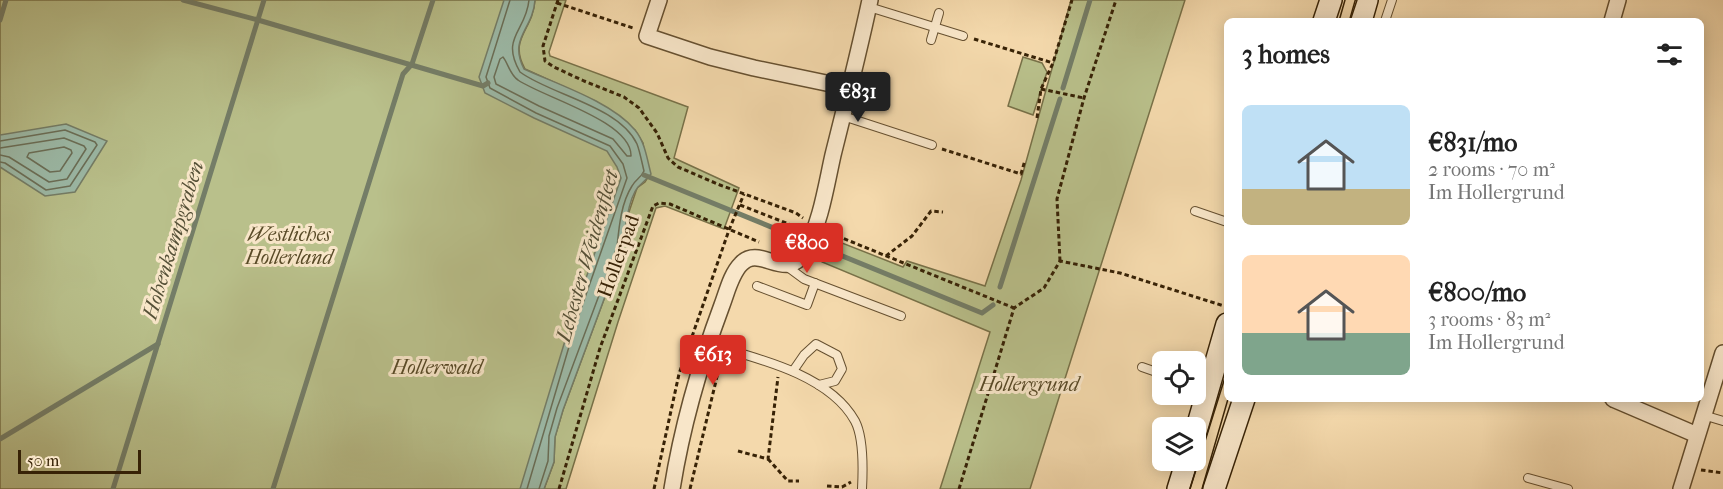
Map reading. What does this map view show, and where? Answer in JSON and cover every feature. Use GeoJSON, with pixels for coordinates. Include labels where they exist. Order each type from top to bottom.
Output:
{"type":"FeatureCollection","features":[{"type":"Feature","properties":{"kind":"main road"},"geometry":{"type":"LineString","coordinates":[[1325,18],[1330,0]]}},
{"type":"Feature","properties":{"kind":"main road"},"geometry":{"type":"LineString","coordinates":[[1362,18],[1367,0]]}},
{"type":"Feature","properties":{"kind":"main road"},"geometry":{"type":"LineString","coordinates":[[1206,374],[1224,321]]}},
{"type":"Feature","properties":{"kind":"main road"},"geometry":{"type":"LineString","coordinates":[[1214,489],[1243,402]]}},
{"type":"Feature","properties":{"kind":"main road"},"geometry":{"type":"LineString","coordinates":[[1178,489],[1183,471]]}},
{"type":"Feature","properties":{"kind":"street"},"geometry":{"type":"LineString","coordinates":[[659,0],[648,36],[710,57],[850,88]]}},
{"type":"Feature","properties":{"kind":"street"},"geometry":{"type":"LineString","coordinates":[[1613,18],[1618,0]]}},
{"type":"Feature","properties":{"kind":"street"},"geometry":{"type":"LineString","coordinates":[[672,489],[678,449],[708,344],[733,276],[741,263],[750,258],[760,258],[785,265],[794,263],[810,237],[843,116],[869,4]]}},
{"type":"Feature","properties":{"kind":"street"},"geometry":{"type":"LineString","coordinates":[[1681,489],[1723,353]]}},
{"type":"Feature","properties":{"kind":"street"},"geometry":{"type":"LineString","coordinates":[[1620,402],[1697,435]]}},
{"type":"Feature","properties":{"kind":"lane"},"geometry":{"type":"LineString","coordinates":[[1386,18],[1392,0]]}},
{"type":"Feature","properties":{"kind":"lane"},"geometry":{"type":"LineString","coordinates":[[869,4],[963,36]]}},
{"type":"Feature","properties":{"kind":"lane"},"geometry":{"type":"LineString","coordinates":[[931,40],[939,13]]}},
{"type":"Feature","properties":{"kind":"lane"},"geometry":{"type":"LineString","coordinates":[[843,116],[932,145]]}},
{"type":"Feature","properties":{"kind":"lane"},"geometry":{"type":"LineString","coordinates":[[1195,211],[1224,221]]}},
{"type":"Feature","properties":{"kind":"lane"},"geometry":{"type":"LineString","coordinates":[[785,265],[815,284],[901,316]]}},
{"type":"Feature","properties":{"kind":"lane"},"geometry":{"type":"LineString","coordinates":[[757,286],[807,304],[815,284]]}},
{"type":"Feature","properties":{"kind":"lane"},"geometry":{"type":"LineString","coordinates":[[708,344],[793,371],[819,385],[841,403],[856,422],[862,450],[862,489]]}},
{"type":"Feature","properties":{"kind":"lane"},"geometry":{"type":"LineString","coordinates":[[793,371],[804,355],[816,344],[837,355],[842,369],[835,381],[819,385]]}},
{"type":"Feature","properties":{"kind":"lane"},"geometry":{"type":"LineString","coordinates":[[1143,367],[1152,370]]}},
{"type":"Feature","properties":{"kind":"lane"},"geometry":{"type":"LineString","coordinates":[[1703,416],[1723,421]]}},
{"type":"Feature","properties":{"kind":"lane"},"geometry":{"type":"LineString","coordinates":[[1528,478],[1568,489]]}},
{"type":"Feature","properties":{"kind":"path"},"geometry":{"type":"LineString","coordinates":[[1037,118],[1041,89],[1053,63],[1072,0]]}},
{"type":"Feature","properties":{"kind":"path"},"geometry":{"type":"LineString","coordinates":[[959,489],[1014,308],[1044,288],[1060,261],[1057,199],[1084,99],[1116,0]]}},
{"type":"Feature","properties":{"kind":"path"},"geometry":{"type":"LineString","coordinates":[[648,36],[641,31],[558,2],[543,46],[545,61],[584,81],[624,97],[639,108],[657,133],[668,158],[678,167],[796,213],[810,237],[886,256],[1014,308]]}},
{"type":"Feature","properties":{"kind":"path"},"geometry":{"type":"LineString","coordinates":[[963,36],[1053,63]]}},
{"type":"Feature","properties":{"kind":"path"},"geometry":{"type":"LineString","coordinates":[[1041,89],[1084,99]]}},
{"type":"Feature","properties":{"kind":"path"},"geometry":{"type":"LineString","coordinates":[[932,145],[1021,174],[1025,160]]}},
{"type":"Feature","properties":{"kind":"path"},"geometry":{"type":"LineString","coordinates":[[715,270],[744,194]]}},
{"type":"Feature","properties":{"kind":"path","name":"Hollerpad"},"geometry":{"type":"LineString","coordinates":[[559,489],[600,348],[653,206],[659,203],[670,204],[729,230]]}},
{"type":"Feature","properties":{"kind":"path"},"geometry":{"type":"LineString","coordinates":[[739,206],[794,226]]}},
{"type":"Feature","properties":{"kind":"path"},"geometry":{"type":"LineString","coordinates":[[886,256],[912,236],[932,211],[943,212]]}},
{"type":"Feature","properties":{"kind":"path"},"geometry":{"type":"LineString","coordinates":[[1060,261],[1120,273],[1224,314]]}},
{"type":"Feature","properties":{"kind":"path"},"geometry":{"type":"LineString","coordinates":[[690,489],[724,349]]}},
{"type":"Feature","properties":{"kind":"path"},"geometry":{"type":"LineString","coordinates":[[768,459],[781,367]]}},
{"type":"Feature","properties":{"kind":"path"},"geometry":{"type":"LineString","coordinates":[[738,451],[768,459],[788,481],[799,481]]}},
{"type":"Feature","properties":{"kind":"path"},"geometry":{"type":"LineString","coordinates":[[1688,467],[1723,473]]}},
{"type":"Feature","properties":{"kind":"path"},"geometry":{"type":"LineString","coordinates":[[827,486],[842,487],[854,480],[862,479]]}},
{"type":"Feature","properties":{"kind":"green space","name":"Westliches Hollerland"},"geometry":{"type":"Polygon","coordinates":[[[0,0],[515,0],[491,81],[615,124],[637,173],[536,489],[0,489],[0,0]]]}},
{"type":"Feature","properties":{"kind":"green space"},"geometry":{"type":"Polygon","coordinates":[[[535,0],[566,0],[549,52],[550,56],[688,107],[674,158],[739,188],[724,229],[665,206],[656,208],[566,489],[544,489],[554,462],[555,437],[623,248],[626,221],[637,188],[648,177],[643,143],[635,130],[595,101],[525,69],[520,58],[520,42],[530,20],[535,0]]]}},
{"type":"Feature","properties":{"kind":"green space","name":"Hollergrund"},"geometry":{"type":"Polygon","coordinates":[[[1071,0],[1185,0],[1030,489],[940,489],[990,332],[822,262],[818,254],[822,243],[832,239],[903,267],[907,261],[985,286],[1021,180],[1071,0]]]}},
{"type":"Feature","properties":{"kind":"green space"},"geometry":{"type":"Polygon","coordinates":[[[1023,57],[1042,63],[1047,72],[1033,115],[1008,106],[1023,57]]]}},
{"type":"Feature","properties":{"kind":"water"},"geometry":{"type":"Polygon","coordinates":[[[504,0],[535,0],[530,19],[520,41],[520,58],[524,69],[598,102],[625,120],[641,140],[651,174],[638,187],[632,199],[623,248],[563,410],[555,437],[554,462],[544,489],[520,489],[571,321],[621,178],[607,151],[485,93],[479,77],[504,0]]]}},
{"type":"Feature","properties":{"kind":"water"},"geometry":{"type":"Polygon","coordinates":[[[66,124],[107,141],[75,192],[45,196],[0,167],[0,135],[66,124]]]}},
{"type":"Feature","properties":{"kind":"waterway"},"geometry":{"type":"LineString","coordinates":[[0,20],[6,0]]}},
{"type":"Feature","properties":{"kind":"waterway"},"geometry":{"type":"LineString","coordinates":[[183,0],[483,86],[488,83]]}},
{"type":"Feature","properties":{"kind":"waterway","name":"Hohenkampgraben"},"geometry":{"type":"LineString","coordinates":[[113,489],[264,0]]}},
{"type":"Feature","properties":{"kind":"waterway"},"geometry":{"type":"LineString","coordinates":[[273,489],[403,74],[412,64],[433,0]]}},
{"type":"Feature","properties":{"kind":"waterway"},"geometry":{"type":"LineString","coordinates":[[1063,88],[1090,0]]}},
{"type":"Feature","properties":{"kind":"waterway"},"geometry":{"type":"LineString","coordinates":[[1000,287],[1060,99]]}},
{"type":"Feature","properties":{"kind":"waterway"},"geometry":{"type":"LineString","coordinates":[[644,175],[982,313],[993,305]]}},
{"type":"Feature","properties":{"kind":"waterway"},"geometry":{"type":"LineString","coordinates":[[0,439],[158,344]]}},
{"type":"Feature","properties":{"kind":"tram line"},"geometry":{"type":"LineString","coordinates":[[1340,18],[1345,0]]}},
{"type":"Feature","properties":{"kind":"tram line"},"geometry":{"type":"LineString","coordinates":[[1351,18],[1357,0]]}},
{"type":"Feature","properties":{"kind":"tram line"},"geometry":{"type":"LineString","coordinates":[[1190,489],[1224,381]]}},
{"type":"Feature","properties":{"kind":"tram line"},"geometry":{"type":"LineString","coordinates":[[1202,489],[1227,402]]}},
{"type":"Feature","properties":{"kind":"water label","name":"Lehester Weidenfleet"},"geometry":{"type":"Point","coordinates":[587,256]}},
{"type":"Feature","properties":{"kind":"park label","name":"Hollerwald"},"geometry":{"type":"Point","coordinates":[437,367]}}]}
